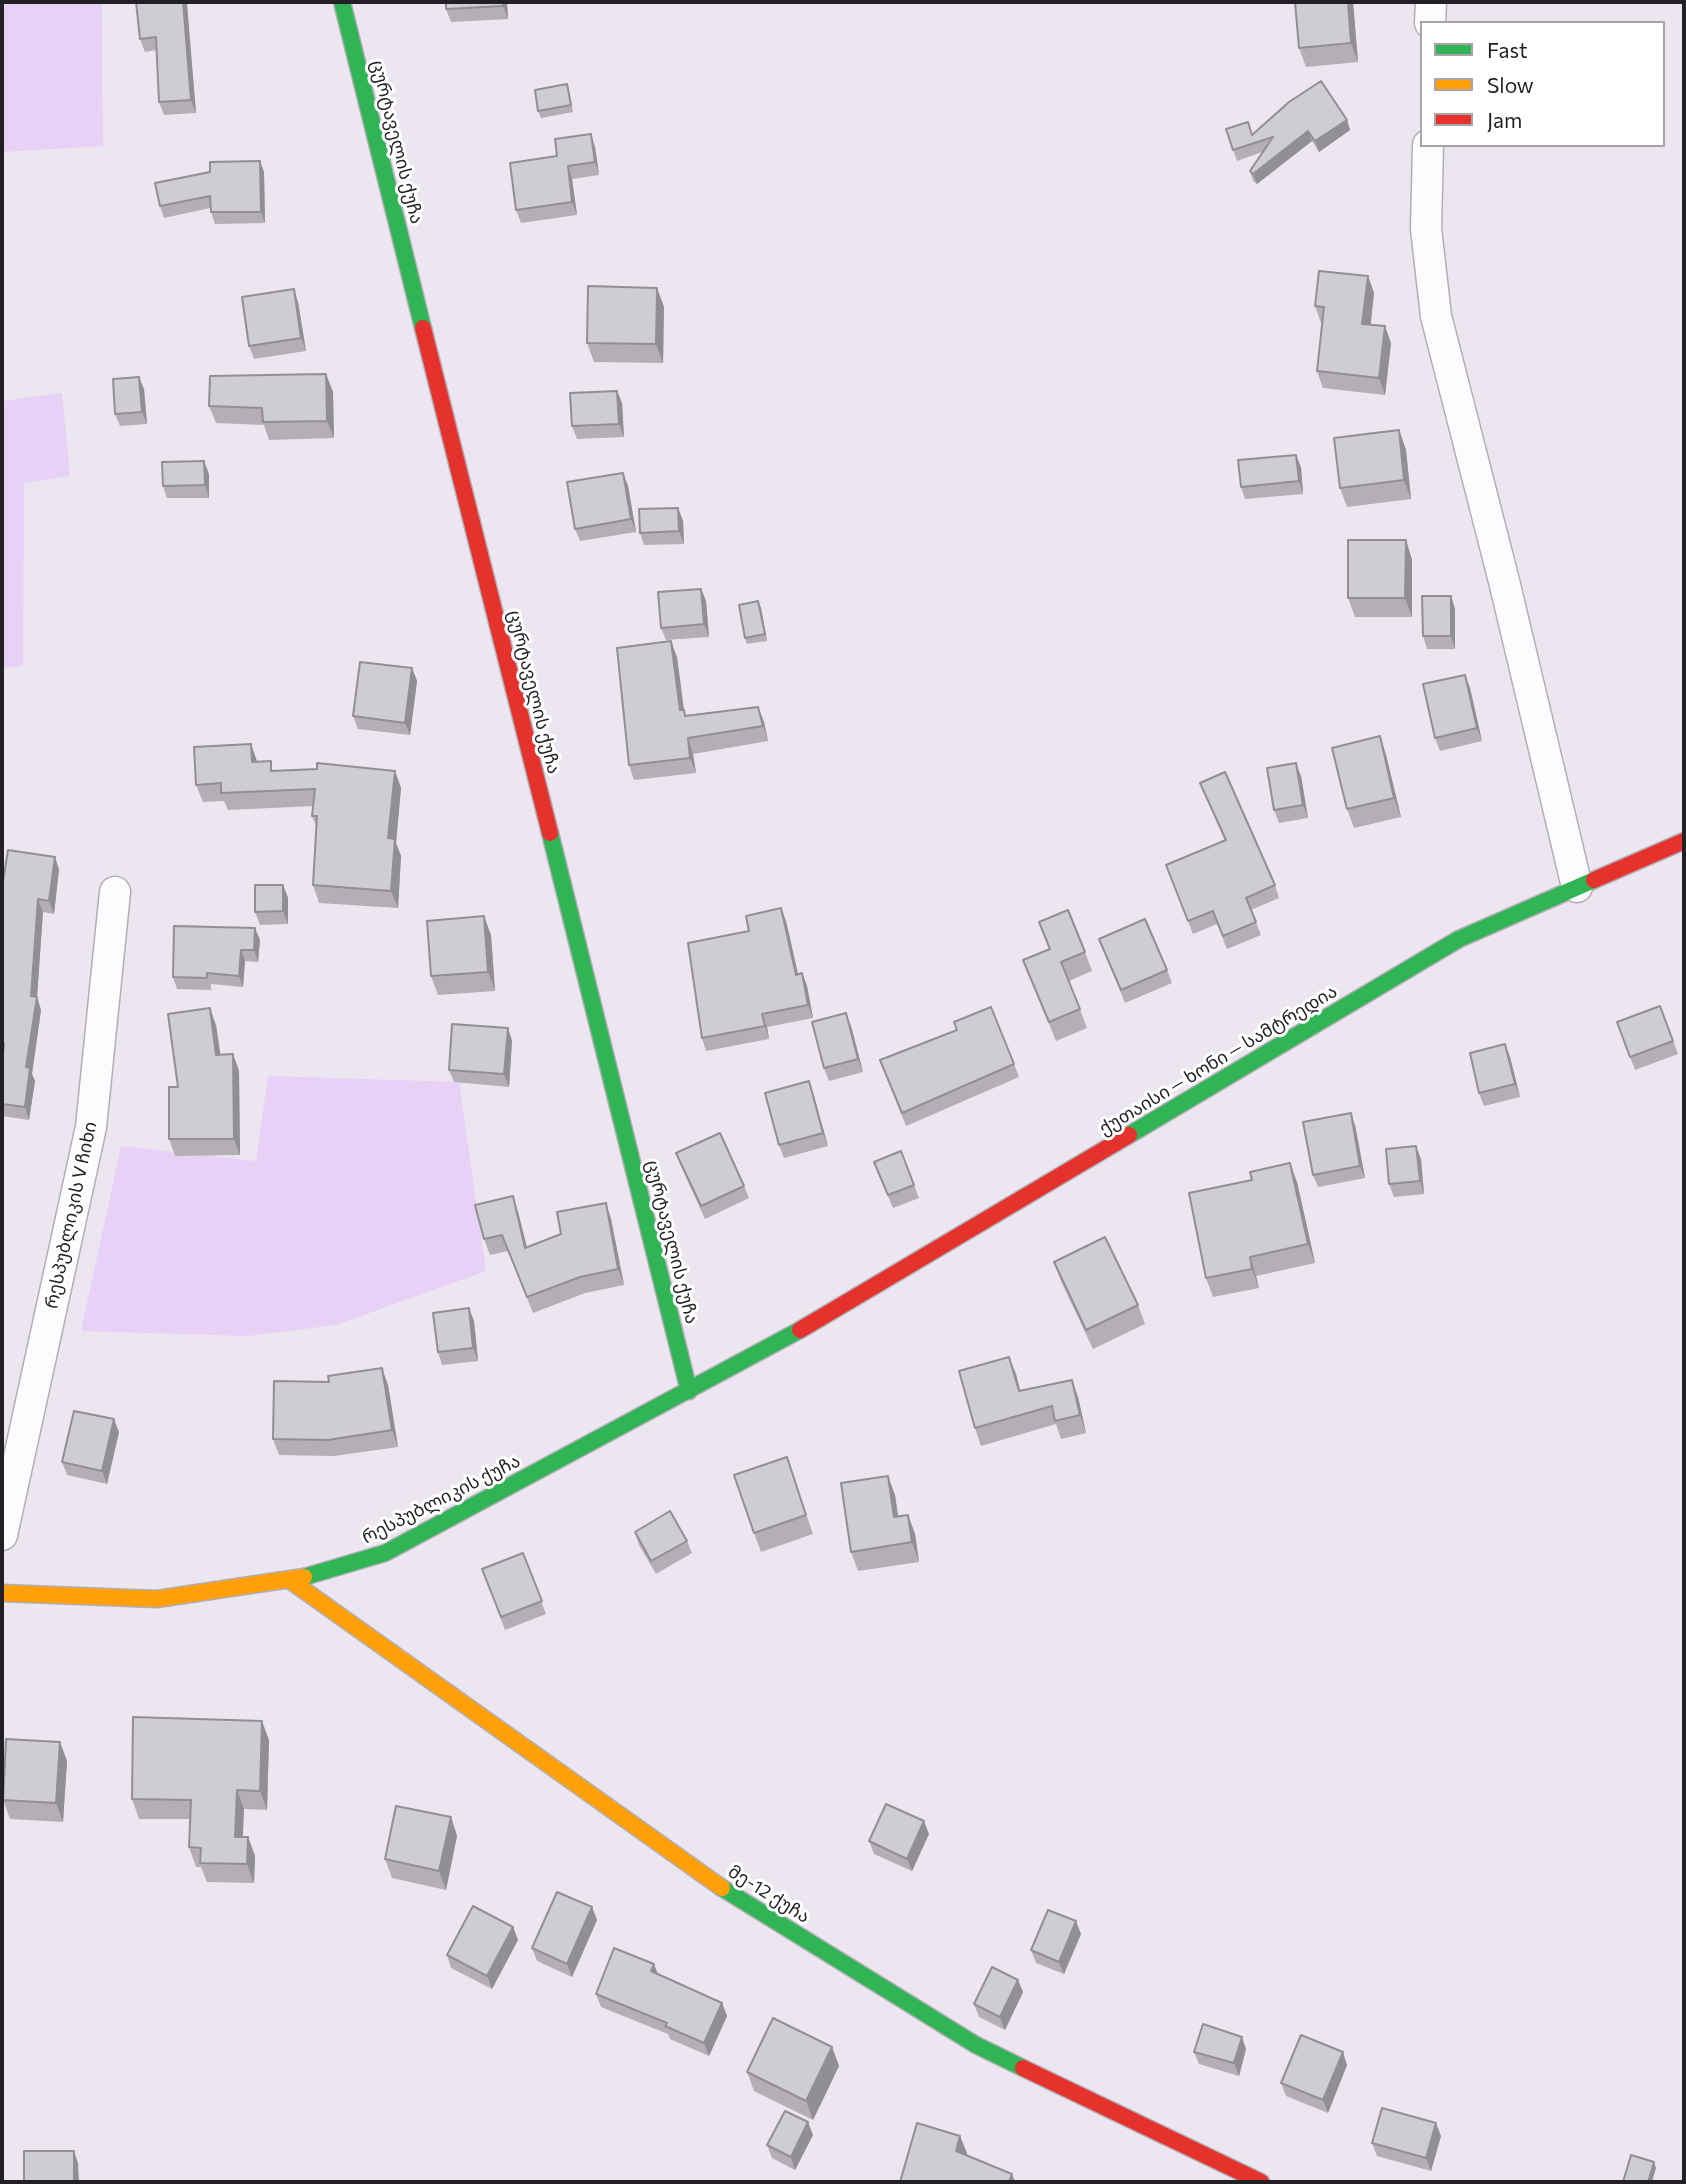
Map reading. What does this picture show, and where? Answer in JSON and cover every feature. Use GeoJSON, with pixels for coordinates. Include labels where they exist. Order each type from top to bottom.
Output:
{"type":"FeatureCollection","features":[{"type":"Feature","properties":{"kind":"street","name":"ცურტაველის ქუჩა"},"geometry":{"type":"LineString","coordinates":[[342,2],[689,1391]]}},
{"type":"Feature","properties":{"kind":"street"},"geometry":{"type":"LineString","coordinates":[[1430,21],[1431,2]]}},
{"type":"Feature","properties":{"kind":"street"},"geometry":{"type":"LineString","coordinates":[[1428,147],[1426,229],[1436,316],[1504,581],[1577,887]]}},
{"type":"Feature","properties":{"kind":"street","name":"ქუთაისი — ხონი — სამტრედია"},"geometry":{"type":"LineString","coordinates":[[785,1339],[1459,939],[1684,841]]}},
{"type":"Feature","properties":{"kind":"street","name":"რესპუბლიკის V ჩიხი"},"geometry":{"type":"LineString","coordinates":[[2,1535],[91,1127],[115,892]]}},
{"type":"Feature","properties":{"kind":"street","name":"რესპუბლიკის ქუჩა"},"geometry":{"type":"LineString","coordinates":[[2,1593],[158,1599],[292,1581],[385,1553],[785,1339]]}},
{"type":"Feature","properties":{"kind":"street","name":"მე-12 ქუჩა"},"geometry":{"type":"LineString","coordinates":[[292,1581],[698,1873],[976,2045],[1261,2182]]}},
{"type":"Feature","properties":{"kind":"shaded area"},"geometry":{"type":"Polygon","coordinates":[[[2,2],[102,2],[103,146],[2,152],[2,2]]]}},
{"type":"Feature","properties":{"kind":"shaded area"},"geometry":{"type":"Polygon","coordinates":[[[62,393],[70,476],[24,483],[23,666],[2,668],[2,401],[62,393]]]}},
{"type":"Feature","properties":{"kind":"shaded area"},"geometry":{"type":"Polygon","coordinates":[[[268,1076],[459,1082],[486,1271],[336,1325],[248,1336],[81,1331],[121,1146],[256,1161],[268,1076]]]}},
{"type":"Feature","properties":{"kind":"building"},"geometry":{"type":"Polygon","coordinates":[[[136,2],[183,2],[191,100],[159,102],[156,37],[140,39],[136,2]]]}},
{"type":"Feature","properties":{"kind":"building"},"geometry":{"type":"Polygon","coordinates":[[[446,2],[503,2],[503,6],[446,9],[446,2]]]}},
{"type":"Feature","properties":{"kind":"building"},"geometry":{"type":"Polygon","coordinates":[[[1295,2],[1348,2],[1351,43],[1299,48],[1295,2]]]}},
{"type":"Feature","properties":{"kind":"building"},"geometry":{"type":"Polygon","coordinates":[[[1321,81],[1347,120],[1315,141],[1308,131],[1253,174],[1250,171],[1273,137],[1233,150],[1226,129],[1248,122],[1252,135],[1289,102],[1321,81]]]}},
{"type":"Feature","properties":{"kind":"building"},"geometry":{"type":"Polygon","coordinates":[[[567,84],[571,105],[538,111],[535,90],[567,84]]]}},
{"type":"Feature","properties":{"kind":"building"},"geometry":{"type":"Polygon","coordinates":[[[591,134],[595,162],[568,166],[572,202],[516,210],[510,163],[557,156],[555,139],[591,134]]]}},
{"type":"Feature","properties":{"kind":"building"},"geometry":{"type":"Polygon","coordinates":[[[260,161],[261,212],[211,212],[210,196],[160,206],[155,183],[210,172],[210,162],[260,161]]]}},
{"type":"Feature","properties":{"kind":"building"},"geometry":{"type":"Polygon","coordinates":[[[1319,271],[1368,276],[1362,324],[1385,326],[1379,378],[1317,371],[1324,307],[1315,306],[1319,271]]]}},
{"type":"Feature","properties":{"kind":"building"},"geometry":{"type":"Polygon","coordinates":[[[588,286],[657,288],[656,344],[587,343],[588,286]]]}},
{"type":"Feature","properties":{"kind":"building"},"geometry":{"type":"Polygon","coordinates":[[[294,289],[301,338],[249,346],[242,297],[294,289]]]}},
{"type":"Feature","properties":{"kind":"building"},"geometry":{"type":"Polygon","coordinates":[[[326,374],[327,421],[263,422],[262,408],[209,406],[210,376],[326,374]]]}},
{"type":"Feature","properties":{"kind":"building"},"geometry":{"type":"Polygon","coordinates":[[[139,377],[142,412],[115,414],[113,379],[139,377]]]}},
{"type":"Feature","properties":{"kind":"building"},"geometry":{"type":"Polygon","coordinates":[[[617,391],[619,424],[572,426],[570,393],[617,391]]]}},
{"type":"Feature","properties":{"kind":"building"},"geometry":{"type":"Polygon","coordinates":[[[1399,430],[1404,480],[1340,488],[1334,438],[1399,430]]]}},
{"type":"Feature","properties":{"kind":"building"},"geometry":{"type":"Polygon","coordinates":[[[1296,455],[1299,481],[1241,487],[1238,460],[1296,455]]]}},
{"type":"Feature","properties":{"kind":"building"},"geometry":{"type":"Polygon","coordinates":[[[204,461],[205,485],[163,486],[162,462],[204,461]]]}},
{"type":"Feature","properties":{"kind":"building"},"geometry":{"type":"Polygon","coordinates":[[[623,473],[631,519],[575,529],[567,482],[623,473]]]}},
{"type":"Feature","properties":{"kind":"building"},"geometry":{"type":"Polygon","coordinates":[[[678,508],[679,531],[640,533],[639,509],[678,508]]]}},
{"type":"Feature","properties":{"kind":"building"},"geometry":{"type":"Polygon","coordinates":[[[1348,540],[1406,540],[1405,598],[1348,598],[1348,540]]]}},
{"type":"Feature","properties":{"kind":"building"},"geometry":{"type":"Polygon","coordinates":[[[701,589],[704,624],[661,628],[658,592],[701,589]]]}},
{"type":"Feature","properties":{"kind":"building"},"geometry":{"type":"Polygon","coordinates":[[[1422,596],[1451,596],[1451,636],[1423,636],[1422,596]]]}},
{"type":"Feature","properties":{"kind":"building"},"geometry":{"type":"Polygon","coordinates":[[[758,601],[765,634],[745,638],[739,605],[758,601]]]}},
{"type":"Feature","properties":{"kind":"building"},"geometry":{"type":"Polygon","coordinates":[[[671,641],[680,710],[684,710],[685,716],[758,707],[763,726],[688,738],[690,758],[629,765],[617,648],[671,641]]]}},
{"type":"Feature","properties":{"kind":"building"},"geometry":{"type":"Polygon","coordinates":[[[360,662],[412,668],[405,723],[353,716],[360,662]]]}},
{"type":"Feature","properties":{"kind":"building"},"geometry":{"type":"Polygon","coordinates":[[[1465,675],[1477,728],[1435,738],[1423,684],[1465,675]]]}},
{"type":"Feature","properties":{"kind":"building"},"geometry":{"type":"Polygon","coordinates":[[[1380,736],[1394,798],[1347,809],[1332,748],[1380,736]]]}},
{"type":"Feature","properties":{"kind":"building"},"geometry":{"type":"Polygon","coordinates":[[[251,744],[252,762],[271,761],[271,771],[317,769],[317,763],[395,771],[388,838],[395,839],[391,891],[313,885],[317,816],[312,816],[315,789],[221,793],[221,783],[196,785],[194,747],[251,744]]]}},
{"type":"Feature","properties":{"kind":"building"},"geometry":{"type":"Polygon","coordinates":[[[1296,763],[1303,805],[1274,810],[1267,768],[1296,763]]]}},
{"type":"Feature","properties":{"kind":"building"},"geometry":{"type":"Polygon","coordinates":[[[1225,772],[1275,885],[1246,898],[1256,922],[1223,936],[1213,911],[1188,921],[1166,865],[1226,840],[1200,783],[1225,772]]]}},
{"type":"Feature","properties":{"kind":"building"},"geometry":{"type":"Polygon","coordinates":[[[8,850],[55,857],[49,901],[38,899],[31,996],[37,997],[26,1067],[30,1068],[25,1107],[2,1104],[2,887],[8,850]]]}},
{"type":"Feature","properties":{"kind":"building"},"geometry":{"type":"Polygon","coordinates":[[[255,885],[283,885],[283,911],[255,912],[255,885]]]}},
{"type":"Feature","properties":{"kind":"building"},"geometry":{"type":"Polygon","coordinates":[[[781,908],[796,975],[802,973],[808,1005],[762,1014],[765,1026],[702,1038],[688,943],[749,931],[746,916],[781,908]]]}},
{"type":"Feature","properties":{"kind":"building"},"geometry":{"type":"Polygon","coordinates":[[[1068,910],[1085,952],[1061,962],[1080,1009],[1049,1022],[1023,960],[1050,949],[1039,922],[1068,910]]]}},
{"type":"Feature","properties":{"kind":"building"},"geometry":{"type":"Polygon","coordinates":[[[484,916],[488,972],[431,976],[427,921],[484,916]]]}},
{"type":"Feature","properties":{"kind":"building"},"geometry":{"type":"Polygon","coordinates":[[[1145,919],[1167,970],[1121,990],[1099,939],[1145,919]]]}},
{"type":"Feature","properties":{"kind":"building"},"geometry":{"type":"Polygon","coordinates":[[[174,926],[255,928],[254,950],[241,950],[239,976],[207,973],[207,978],[173,977],[174,926]]]}},
{"type":"Feature","properties":{"kind":"building"},"geometry":{"type":"Polygon","coordinates":[[[1660,1006],[1673,1041],[1630,1057],[1617,1022],[1660,1006]]]}},
{"type":"Feature","properties":{"kind":"building"},"geometry":{"type":"Polygon","coordinates":[[[991,1007],[1014,1064],[902,1113],[880,1060],[957,1030],[954,1022],[991,1007]]]}},
{"type":"Feature","properties":{"kind":"building"},"geometry":{"type":"Polygon","coordinates":[[[210,1008],[216,1055],[233,1054],[234,1139],[169,1139],[169,1087],[178,1087],[168,1014],[210,1008]]]}},
{"type":"Feature","properties":{"kind":"building"},"geometry":{"type":"Polygon","coordinates":[[[846,1013],[858,1059],[824,1068],[812,1022],[846,1013]]]}},
{"type":"Feature","properties":{"kind":"building"},"geometry":{"type":"Polygon","coordinates":[[[452,1024],[508,1028],[504,1074],[449,1070],[452,1024]]]}},
{"type":"Feature","properties":{"kind":"building"},"geometry":{"type":"Polygon","coordinates":[[[1505,1044],[1515,1084],[1479,1093],[1470,1053],[1505,1044]]]}},
{"type":"Feature","properties":{"kind":"building"},"geometry":{"type":"Polygon","coordinates":[[[809,1081],[823,1133],[779,1145],[765,1093],[809,1081]]]}},
{"type":"Feature","properties":{"kind":"building"},"geometry":{"type":"Polygon","coordinates":[[[1351,1113],[1360,1166],[1313,1175],[1303,1122],[1351,1113]]]}},
{"type":"Feature","properties":{"kind":"building"},"geometry":{"type":"Polygon","coordinates":[[[720,1133],[744,1186],[701,1206],[676,1153],[720,1133]]]}},
{"type":"Feature","properties":{"kind":"building"},"geometry":{"type":"Polygon","coordinates":[[[1416,1146],[1420,1181],[1389,1184],[1386,1149],[1416,1146]]]}},
{"type":"Feature","properties":{"kind":"building"},"geometry":{"type":"Polygon","coordinates":[[[901,1151],[914,1185],[888,1195],[874,1162],[901,1151]]]}},
{"type":"Feature","properties":{"kind":"building"},"geometry":{"type":"Polygon","coordinates":[[[1290,1163],[1308,1244],[1250,1257],[1252,1269],[1206,1278],[1189,1193],[1252,1180],[1250,1172],[1290,1163]]]}},
{"type":"Feature","properties":{"kind":"building"},"geometry":{"type":"Polygon","coordinates":[[[513,1196],[525,1248],[561,1234],[557,1212],[606,1203],[618,1269],[580,1277],[527,1297],[502,1235],[484,1239],[475,1205],[513,1196]]]}},
{"type":"Feature","properties":{"kind":"building"},"geometry":{"type":"Polygon","coordinates":[[[1105,1237],[1138,1305],[1086,1330],[1054,1262],[1105,1237]]]}},
{"type":"Feature","properties":{"kind":"building"},"geometry":{"type":"Polygon","coordinates":[[[469,1308],[473,1348],[438,1352],[433,1313],[469,1308]]]}},
{"type":"Feature","properties":{"kind":"building"},"geometry":{"type":"Polygon","coordinates":[[[1009,1357],[1019,1391],[1072,1380],[1080,1415],[1055,1421],[1052,1406],[975,1428],[959,1371],[1009,1357]]]}},
{"type":"Feature","properties":{"kind":"building"},"geometry":{"type":"Polygon","coordinates":[[[382,1368],[392,1430],[328,1440],[273,1439],[274,1381],[329,1382],[328,1376],[382,1368]]]}},
{"type":"Feature","properties":{"kind":"building"},"geometry":{"type":"Polygon","coordinates":[[[74,1411],[114,1419],[102,1471],[62,1462],[74,1411]]]}},
{"type":"Feature","properties":{"kind":"building"},"geometry":{"type":"Polygon","coordinates":[[[787,1457],[806,1515],[754,1533],[734,1475],[787,1457]]]}},
{"type":"Feature","properties":{"kind":"building"},"geometry":{"type":"Polygon","coordinates":[[[888,1476],[894,1517],[908,1515],[912,1542],[851,1552],[841,1483],[888,1476]]]}},
{"type":"Feature","properties":{"kind":"building"},"geometry":{"type":"Polygon","coordinates":[[[670,1511],[687,1541],[651,1561],[635,1532],[670,1511]]]}},
{"type":"Feature","properties":{"kind":"building"},"geometry":{"type":"Polygon","coordinates":[[[523,1553],[542,1601],[501,1617],[482,1569],[523,1553]]]}},
{"type":"Feature","properties":{"kind":"building"},"geometry":{"type":"Polygon","coordinates":[[[133,1717],[262,1721],[260,1791],[237,1790],[235,1837],[248,1837],[247,1864],[200,1863],[201,1848],[189,1847],[191,1800],[132,1799],[133,1717]]]}},
{"type":"Feature","properties":{"kind":"building"},"geometry":{"type":"Polygon","coordinates":[[[6,1739],[60,1742],[56,1803],[3,1800],[6,1739]]]}},
{"type":"Feature","properties":{"kind":"building"},"geometry":{"type":"Polygon","coordinates":[[[886,1804],[924,1821],[907,1859],[869,1841],[886,1804]]]}},
{"type":"Feature","properties":{"kind":"building"},"geometry":{"type":"Polygon","coordinates":[[[396,1806],[451,1817],[439,1871],[385,1859],[396,1806]]]}},
{"type":"Feature","properties":{"kind":"building"},"geometry":{"type":"Polygon","coordinates":[[[557,1892],[592,1907],[567,1964],[532,1948],[557,1892]]]}},
{"type":"Feature","properties":{"kind":"building"},"geometry":{"type":"Polygon","coordinates":[[[473,1906],[513,1927],[487,1976],[447,1955],[473,1906]]]}},
{"type":"Feature","properties":{"kind":"building"},"geometry":{"type":"Polygon","coordinates":[[[1048,1910],[1076,1921],[1059,1962],[1031,1950],[1048,1910]]]}},
{"type":"Feature","properties":{"kind":"building"},"geometry":{"type":"Polygon","coordinates":[[[614,1948],[654,1964],[651,1971],[722,2003],[704,2043],[665,2026],[667,2023],[596,1994],[614,1948]]]}},
{"type":"Feature","properties":{"kind":"building"},"geometry":{"type":"Polygon","coordinates":[[[992,1967],[1018,1980],[1000,2017],[974,2004],[992,1967]]]}},
{"type":"Feature","properties":{"kind":"building"},"geometry":{"type":"Polygon","coordinates":[[[773,2018],[832,2047],[806,2101],[747,2072],[773,2018]]]}},
{"type":"Feature","properties":{"kind":"building"},"geometry":{"type":"Polygon","coordinates":[[[1203,2024],[1242,2037],[1234,2063],[1194,2052],[1203,2024]]]}},
{"type":"Feature","properties":{"kind":"building"},"geometry":{"type":"Polygon","coordinates":[[[1301,2035],[1343,2052],[1323,2100],[1281,2083],[1301,2035]]]}},
{"type":"Feature","properties":{"kind":"building"},"geometry":{"type":"Polygon","coordinates":[[[1382,2108],[1436,2123],[1426,2158],[1372,2143],[1382,2108]]]}},
{"type":"Feature","properties":{"kind":"building"},"geometry":{"type":"Polygon","coordinates":[[[785,2111],[808,2122],[791,2157],[767,2145],[785,2111]]]}},
{"type":"Feature","properties":{"kind":"building"},"geometry":{"type":"Polygon","coordinates":[[[917,2123],[960,2136],[956,2151],[1012,2174],[1009,2182],[900,2182],[917,2123]]]}},
{"type":"Feature","properties":{"kind":"building"},"geometry":{"type":"Polygon","coordinates":[[[24,2151],[74,2151],[74,2182],[24,2182],[24,2151]]]}},
{"type":"Feature","properties":{"kind":"building"},"geometry":{"type":"Polygon","coordinates":[[[1631,2155],[1654,2162],[1648,2182],[1623,2182],[1631,2155]]]}},
{"type":"Feature","properties":{"kind":"traffic: fast"},"geometry":{"type":"LineString","coordinates":[[342,2],[423,328]]}},
{"type":"Feature","properties":{"kind":"traffic: fast"},"geometry":{"type":"LineString","coordinates":[[550,833],[689,1391]]}},
{"type":"Feature","properties":{"kind":"traffic: fast"},"geometry":{"type":"LineString","coordinates":[[1129,1135],[1459,939],[1594,880]]}},
{"type":"Feature","properties":{"kind":"traffic: fast"},"geometry":{"type":"LineString","coordinates":[[304,1577],[385,1553],[800,1330]]}},
{"type":"Feature","properties":{"kind":"traffic: fast"},"geometry":{"type":"LineString","coordinates":[[722,1888],[976,2045],[1023,2068]]}},
{"type":"Feature","properties":{"kind":"traffic: slow"},"geometry":{"type":"LineString","coordinates":[[2,1593],[157,1599],[304,1577]]}},
{"type":"Feature","properties":{"kind":"traffic: slow"},"geometry":{"type":"LineString","coordinates":[[291,1581],[722,1888]]}},
{"type":"Feature","properties":{"kind":"traffic: jam"},"geometry":{"type":"LineString","coordinates":[[423,328],[550,833]]}},
{"type":"Feature","properties":{"kind":"traffic: jam"},"geometry":{"type":"LineString","coordinates":[[1594,880],[1684,841]]}},
{"type":"Feature","properties":{"kind":"traffic: jam"},"geometry":{"type":"LineString","coordinates":[[800,1330],[1129,1135]]}},
{"type":"Feature","properties":{"kind":"traffic: jam"},"geometry":{"type":"LineString","coordinates":[[1023,2068],[1261,2182]]}}]}
